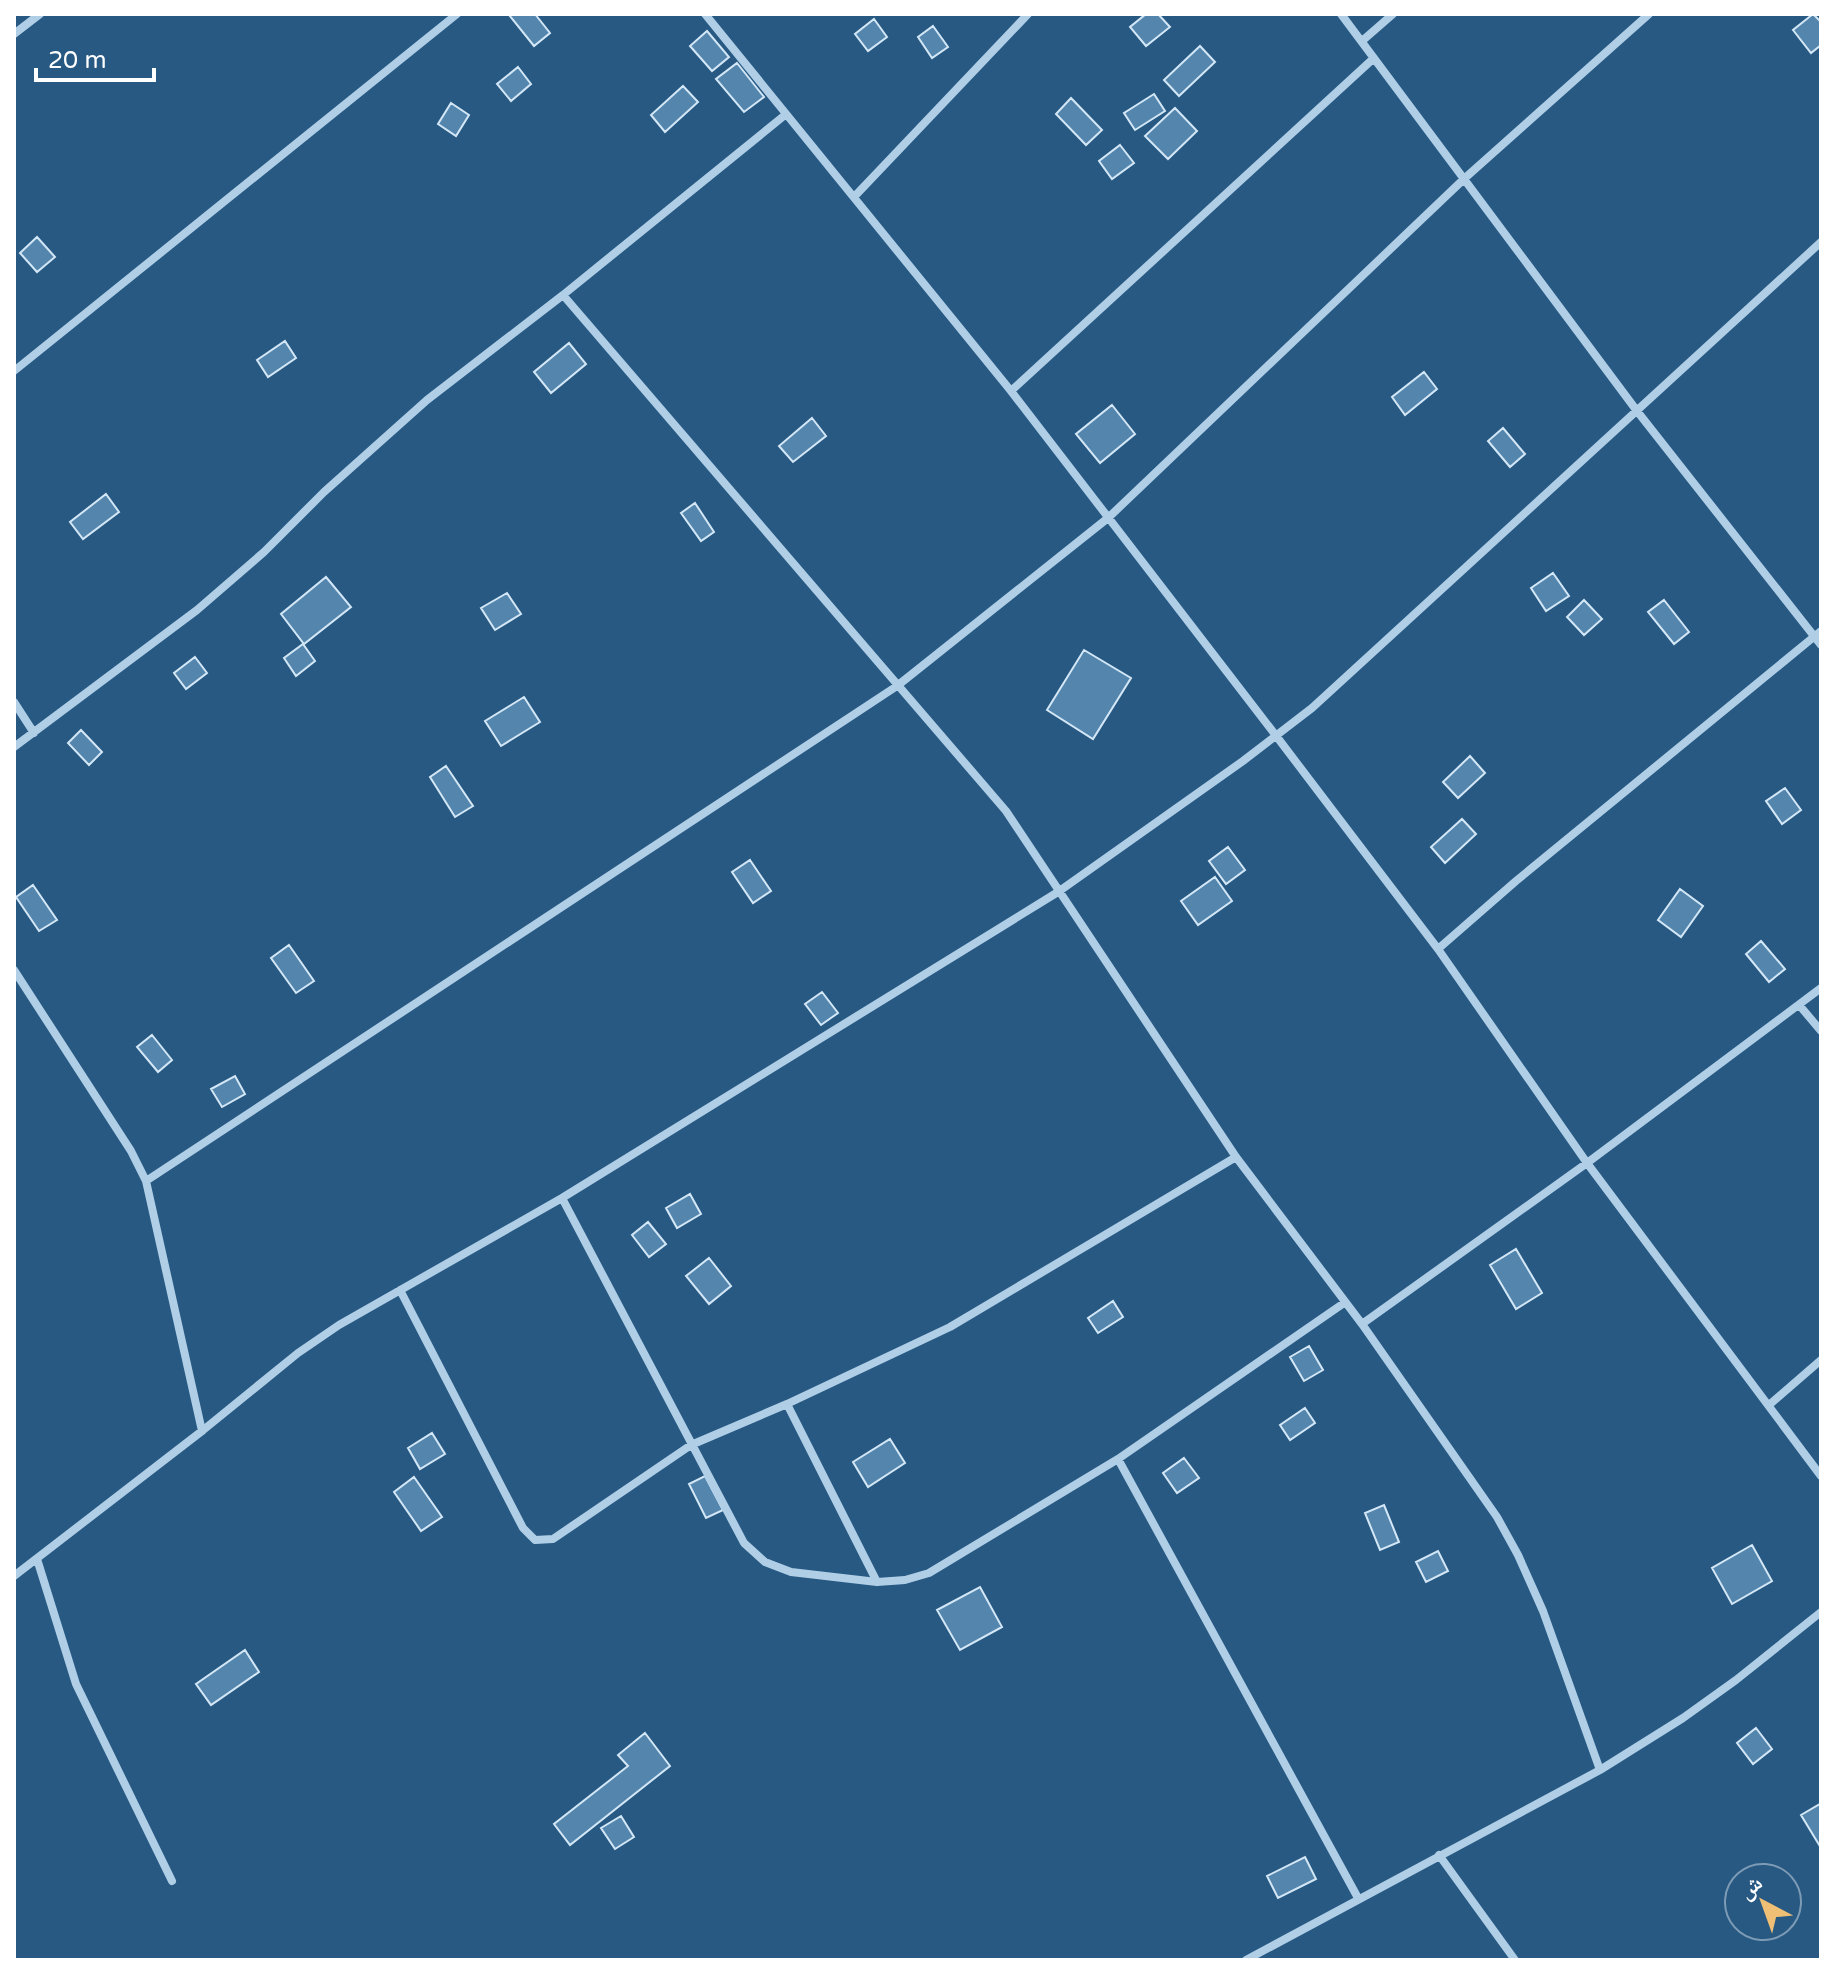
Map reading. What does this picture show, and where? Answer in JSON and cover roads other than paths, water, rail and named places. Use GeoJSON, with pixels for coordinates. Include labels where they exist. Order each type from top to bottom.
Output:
{"type":"FeatureCollection","features":[{"type":"Feature","properties":{"kind":"street"},"geometry":{"type":"LineString","coordinates":[[14,34],[40,14]]}},
{"type":"Feature","properties":{"kind":"street"},"geometry":{"type":"LineString","coordinates":[[14,371],[457,14]]}},
{"type":"Feature","properties":{"kind":"street"},"geometry":{"type":"LineString","coordinates":[[705,14],[1011,391],[1277,737],[1438,949],[1587,1163],[1821,1476]]}},
{"type":"Feature","properties":{"kind":"street"},"geometry":{"type":"LineString","coordinates":[[854,197],[1028,14]]}},
{"type":"Feature","properties":{"kind":"street"},"geometry":{"type":"LineString","coordinates":[[1341,14],[1637,411],[1818,634],[1821,645]]}},
{"type":"Feature","properties":{"kind":"street"},"geometry":{"type":"LineString","coordinates":[[1362,41],[1393,14]]}},
{"type":"Feature","properties":{"kind":"street"},"geometry":{"type":"LineString","coordinates":[[146,1181],[897,686],[1108,518],[1465,178],[1649,14]]}},
{"type":"Feature","properties":{"kind":"street"},"geometry":{"type":"LineString","coordinates":[[1011,391],[1374,58]]}},
{"type":"Feature","properties":{"kind":"street"},"geometry":{"type":"LineString","coordinates":[[14,747],[197,610],[427,400],[563,295],[785,115]]}},
{"type":"Feature","properties":{"kind":"street"},"geometry":{"type":"LineString","coordinates":[[14,1576],[298,1353],[339,1325],[562,1198],[1058,892],[1277,737],[1821,242]]}},
{"type":"Feature","properties":{"kind":"street"},"geometry":{"type":"LineString","coordinates":[[563,295],[1028,840],[1058,892],[1236,1157],[1362,1324],[1497,1517],[1543,1611],[1600,1770]]}},
{"type":"Feature","properties":{"kind":"street"},"geometry":{"type":"LineString","coordinates":[[1438,949],[1528,871],[1818,634]]}},
{"type":"Feature","properties":{"kind":"street"},"geometry":{"type":"LineString","coordinates":[[14,702],[34,733]]}},
{"type":"Feature","properties":{"kind":"street"},"geometry":{"type":"LineString","coordinates":[[14,970],[131,1151],[146,1181],[202,1431]]}},
{"type":"Feature","properties":{"kind":"street"},"geometry":{"type":"LineString","coordinates":[[1362,1324],[1587,1163],[1821,988]]}},
{"type":"Feature","properties":{"kind":"street"},"geometry":{"type":"LineString","coordinates":[[1800,1006],[1821,1031]]}},
{"type":"Feature","properties":{"kind":"street"},"geometry":{"type":"LineString","coordinates":[[400,1290],[523,1528],[535,1540],[553,1539],[691,1445],[787,1404],[950,1327],[1236,1157]]}},
{"type":"Feature","properties":{"kind":"street"},"geometry":{"type":"LineString","coordinates":[[562,1198],[744,1543],[765,1562],[791,1572],[877,1582],[905,1580],[929,1573],[1118,1459],[1344,1303]]}},
{"type":"Feature","properties":{"kind":"street"},"geometry":{"type":"LineString","coordinates":[[1769,1405],[1821,1360]]}},
{"type":"Feature","properties":{"kind":"street"},"geometry":{"type":"LineString","coordinates":[[787,1404],[877,1582]]}},
{"type":"Feature","properties":{"kind":"street"},"geometry":{"type":"LineString","coordinates":[[1118,1459],[1358,1898]]}},
{"type":"Feature","properties":{"kind":"street"},"geometry":{"type":"LineString","coordinates":[[37,1559],[76,1684],[172,1881]]}},
{"type":"Feature","properties":{"kind":"street"},"geometry":{"type":"LineString","coordinates":[[1246,1960],[1600,1770],[1683,1718],[1821,1612]]}},
{"type":"Feature","properties":{"kind":"street"},"geometry":{"type":"LineString","coordinates":[[1439,1855],[1515,1960]]}}]}
